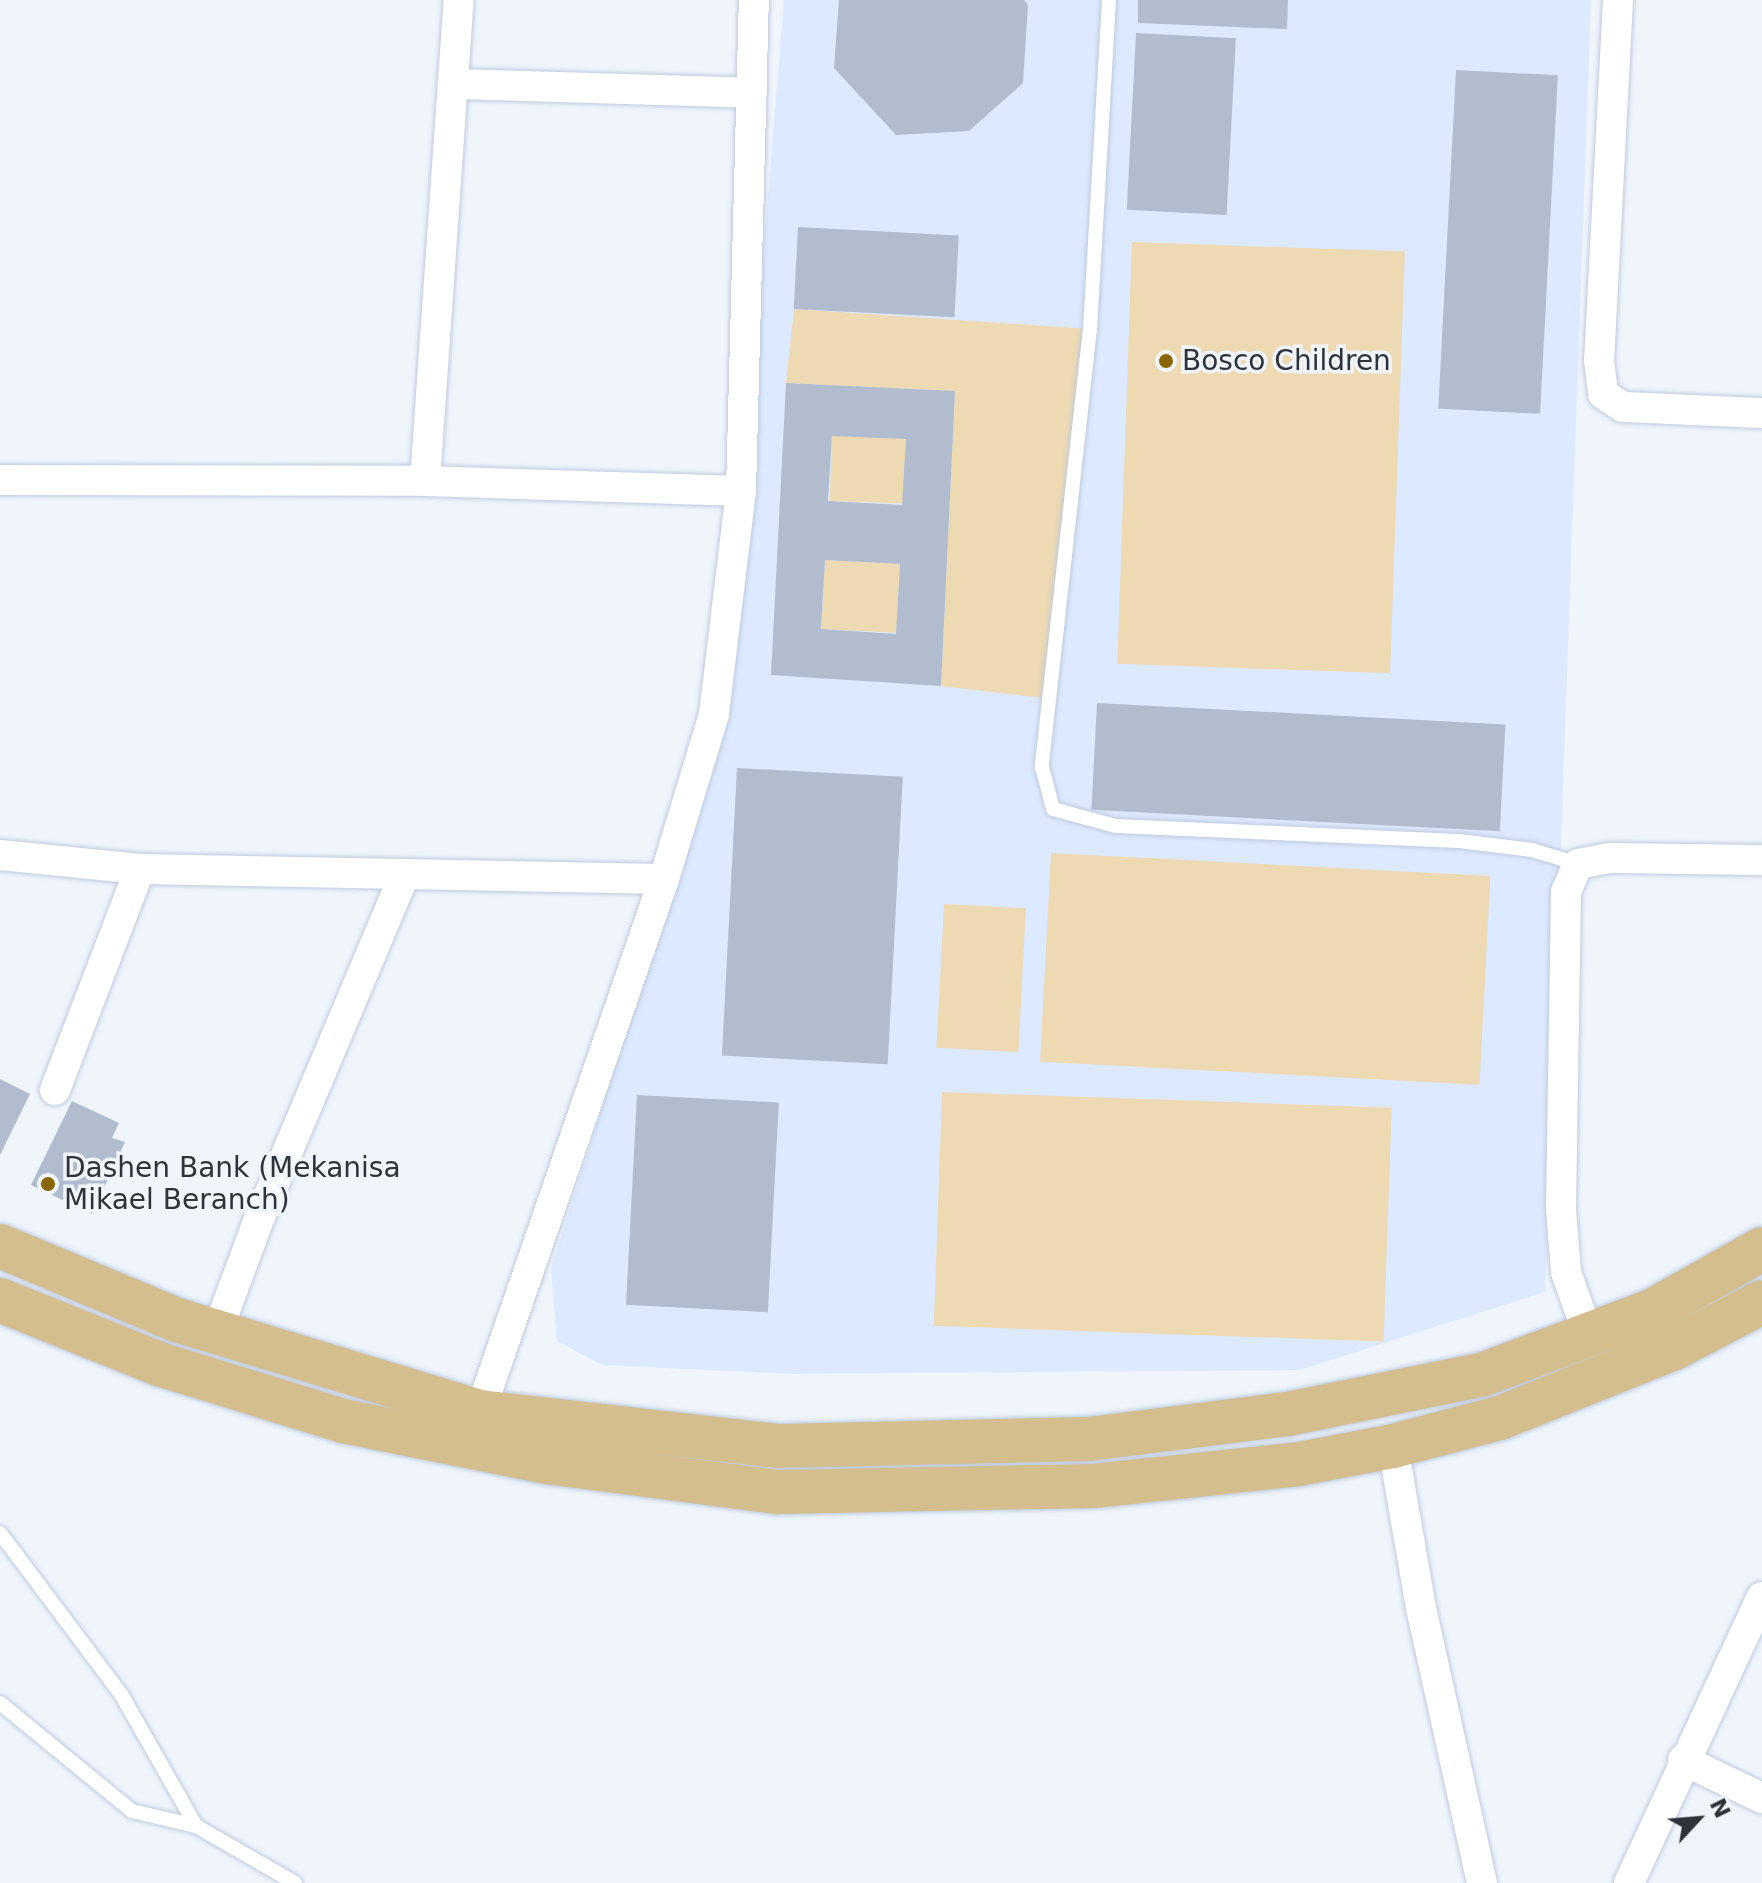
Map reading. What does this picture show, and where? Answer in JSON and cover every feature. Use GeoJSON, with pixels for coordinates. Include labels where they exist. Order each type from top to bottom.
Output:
{"type":"FeatureCollection","features":[{"type":"Feature","properties":{"kind":"main road"},"geometry":{"type":"LineString","coordinates":[[0,1246],[217,1332],[480,1412],[779,1446],[1089,1439],[1288,1414],[1484,1374],[1652,1311],[1762,1249]]}},
{"type":"Feature","properties":{"kind":"main road"},"geometry":{"type":"LineString","coordinates":[[0,1300],[159,1364],[343,1421],[546,1462],[778,1492],[1093,1486],[1299,1464],[1393,1446],[1500,1418],[1674,1348],[1762,1302]]}},
{"type":"Feature","properties":{"kind":"main road"},"geometry":{"type":"LineString","coordinates":[[343,1421],[354,1373]]}},
{"type":"Feature","properties":{"kind":"street"},"geometry":{"type":"LineString","coordinates":[[425,481],[440,217],[456,84],[459,0]]}},
{"type":"Feature","properties":{"kind":"street"},"geometry":{"type":"LineString","coordinates":[[480,1412],[664,879],[714,714],[741,491],[754,0]]}},
{"type":"Feature","properties":{"kind":"street"},"geometry":{"type":"LineString","coordinates":[[1618,0],[1599,360],[1603,394],[1623,407],[1762,413]]}},
{"type":"Feature","properties":{"kind":"street"},"geometry":{"type":"LineString","coordinates":[[456,84],[752,93]]}},
{"type":"Feature","properties":{"kind":"street"},"geometry":{"type":"LineString","coordinates":[[0,480],[425,481],[741,491]]}},
{"type":"Feature","properties":{"kind":"street"},"geometry":{"type":"LineString","coordinates":[[0,855],[140,869],[664,879]]}},
{"type":"Feature","properties":{"kind":"street"},"geometry":{"type":"LineString","coordinates":[[1589,1337],[1566,1272],[1561,1209],[1566,892],[1578,864],[1610,858],[1762,860]]}},
{"type":"Feature","properties":{"kind":"street"},"geometry":{"type":"LineString","coordinates":[[55,1090],[140,869]]}},
{"type":"Feature","properties":{"kind":"street"},"geometry":{"type":"LineString","coordinates":[[217,1332],[259,1219],[404,875]]}},
{"type":"Feature","properties":{"kind":"street"},"geometry":{"type":"LineString","coordinates":[[1393,1446],[1421,1608],[1482,1883]]}},
{"type":"Feature","properties":{"kind":"street"},"geometry":{"type":"LineString","coordinates":[[1629,1883],[1683,1760],[1762,1597]]}},
{"type":"Feature","properties":{"kind":"street"},"geometry":{"type":"LineString","coordinates":[[1683,1760],[1762,1798]]}},
{"type":"Feature","properties":{"kind":"lane"},"geometry":{"type":"LineString","coordinates":[[1109,0],[1090,329],[1042,767],[1053,809],[1116,826],[1459,841],[1532,850],[1578,864]]}},
{"type":"Feature","properties":{"kind":"lane"},"geometry":{"type":"LineString","coordinates":[[0,1533],[121,1694],[196,1826]]}},
{"type":"Feature","properties":{"kind":"lane"},"geometry":{"type":"LineString","coordinates":[[0,1703],[132,1811],[196,1826],[295,1883]]}},
{"type":"Feature","properties":{"kind":"shaded area","name":"Bosco Children"},"geometry":{"type":"Polygon","coordinates":[[[784,0],[1591,0],[1545,1292],[1299,1370],[791,1374],[602,1365],[557,1341],[551,1268],[725,723],[784,0]]]}},
{"type":"Feature","properties":{"kind":"shaded area"},"geometry":{"type":"Polygon","coordinates":[[[1132,242],[1405,252],[1390,673],[1117,664],[1132,242]]]}},
{"type":"Feature","properties":{"kind":"shaded area"},"geometry":{"type":"Polygon","coordinates":[[[794,309],[1090,329],[1051,699],[941,686],[955,391],[786,383],[794,309]]]}},
{"type":"Feature","properties":{"kind":"shaded area"},"geometry":{"type":"Polygon","coordinates":[[[832,436],[906,439],[904,504],[830,501],[832,436]]]}},
{"type":"Feature","properties":{"kind":"shaded area"},"geometry":{"type":"Polygon","coordinates":[[[825,560],[900,564],[896,633],[821,629],[825,560]]]}},
{"type":"Feature","properties":{"kind":"shaded area"},"geometry":{"type":"Polygon","coordinates":[[[1051,853],[1490,876],[1479,1085],[1040,1062],[1051,853]]]}},
{"type":"Feature","properties":{"kind":"shaded area"},"geometry":{"type":"Polygon","coordinates":[[[944,904],[1026,908],[1018,1052],[936,1048],[944,904]]]}},
{"type":"Feature","properties":{"kind":"shaded area"},"geometry":{"type":"Polygon","coordinates":[[[942,1092],[1392,1108],[1384,1342],[934,1326],[942,1092]]]}},
{"type":"Feature","properties":{"kind":"building"},"geometry":{"type":"Polygon","coordinates":[[[839,0],[1024,0],[1028,5],[1023,83],[969,131],[896,135],[834,68],[839,0]]]}},
{"type":"Feature","properties":{"kind":"building"},"geometry":{"type":"Polygon","coordinates":[[[1138,0],[1288,0],[1287,29],[1138,23],[1138,0]]]}},
{"type":"Feature","properties":{"kind":"building"},"geometry":{"type":"Polygon","coordinates":[[[1136,33],[1236,38],[1227,215],[1127,210],[1136,33]]]}},
{"type":"Feature","properties":{"kind":"building"},"geometry":{"type":"Polygon","coordinates":[[[1456,70],[1558,75],[1540,414],[1438,409],[1456,70]]]}},
{"type":"Feature","properties":{"kind":"building"},"geometry":{"type":"Polygon","coordinates":[[[798,227],[959,235],[954,317],[794,309],[798,227]]]}},
{"type":"Feature","properties":{"kind":"building"},"geometry":{"type":"Polygon","coordinates":[[[786,383],[955,391],[941,686],[771,675],[786,383]],[[832,436],[828,501],[902,505],[906,439],[832,436]],[[825,560],[821,629],[896,634],[900,564],[825,560]]]}},
{"type":"Feature","properties":{"kind":"building"},"geometry":{"type":"Polygon","coordinates":[[[1097,703],[1505,724],[1500,831],[1091,810],[1097,703]]]}},
{"type":"Feature","properties":{"kind":"building"},"geometry":{"type":"Polygon","coordinates":[[[737,768],[903,777],[888,1064],[722,1056],[737,768]]]}},
{"type":"Feature","properties":{"kind":"building"},"geometry":{"type":"Polygon","coordinates":[[[0,1079],[30,1094],[0,1155],[0,1079]]]}},
{"type":"Feature","properties":{"kind":"building"},"geometry":{"type":"Polygon","coordinates":[[[637,1095],[779,1102],[768,1312],[626,1305],[637,1095]]]}},
{"type":"Feature","properties":{"kind":"building"},"geometry":{"type":"Polygon","coordinates":[[[72,1101],[119,1123],[112,1138],[125,1142],[92,1214],[31,1185],[72,1101]]]}},
{"type":"Feature","properties":{"kind":"place","name":"Bosco Children"},"geometry":{"type":"Point","coordinates":[1166,361]}},
{"type":"Feature","properties":{"kind":"place","name":"Dashen Bank (Mekanisa Mikael Beranch)"},"geometry":{"type":"Point","coordinates":[48,1184]}}]}
